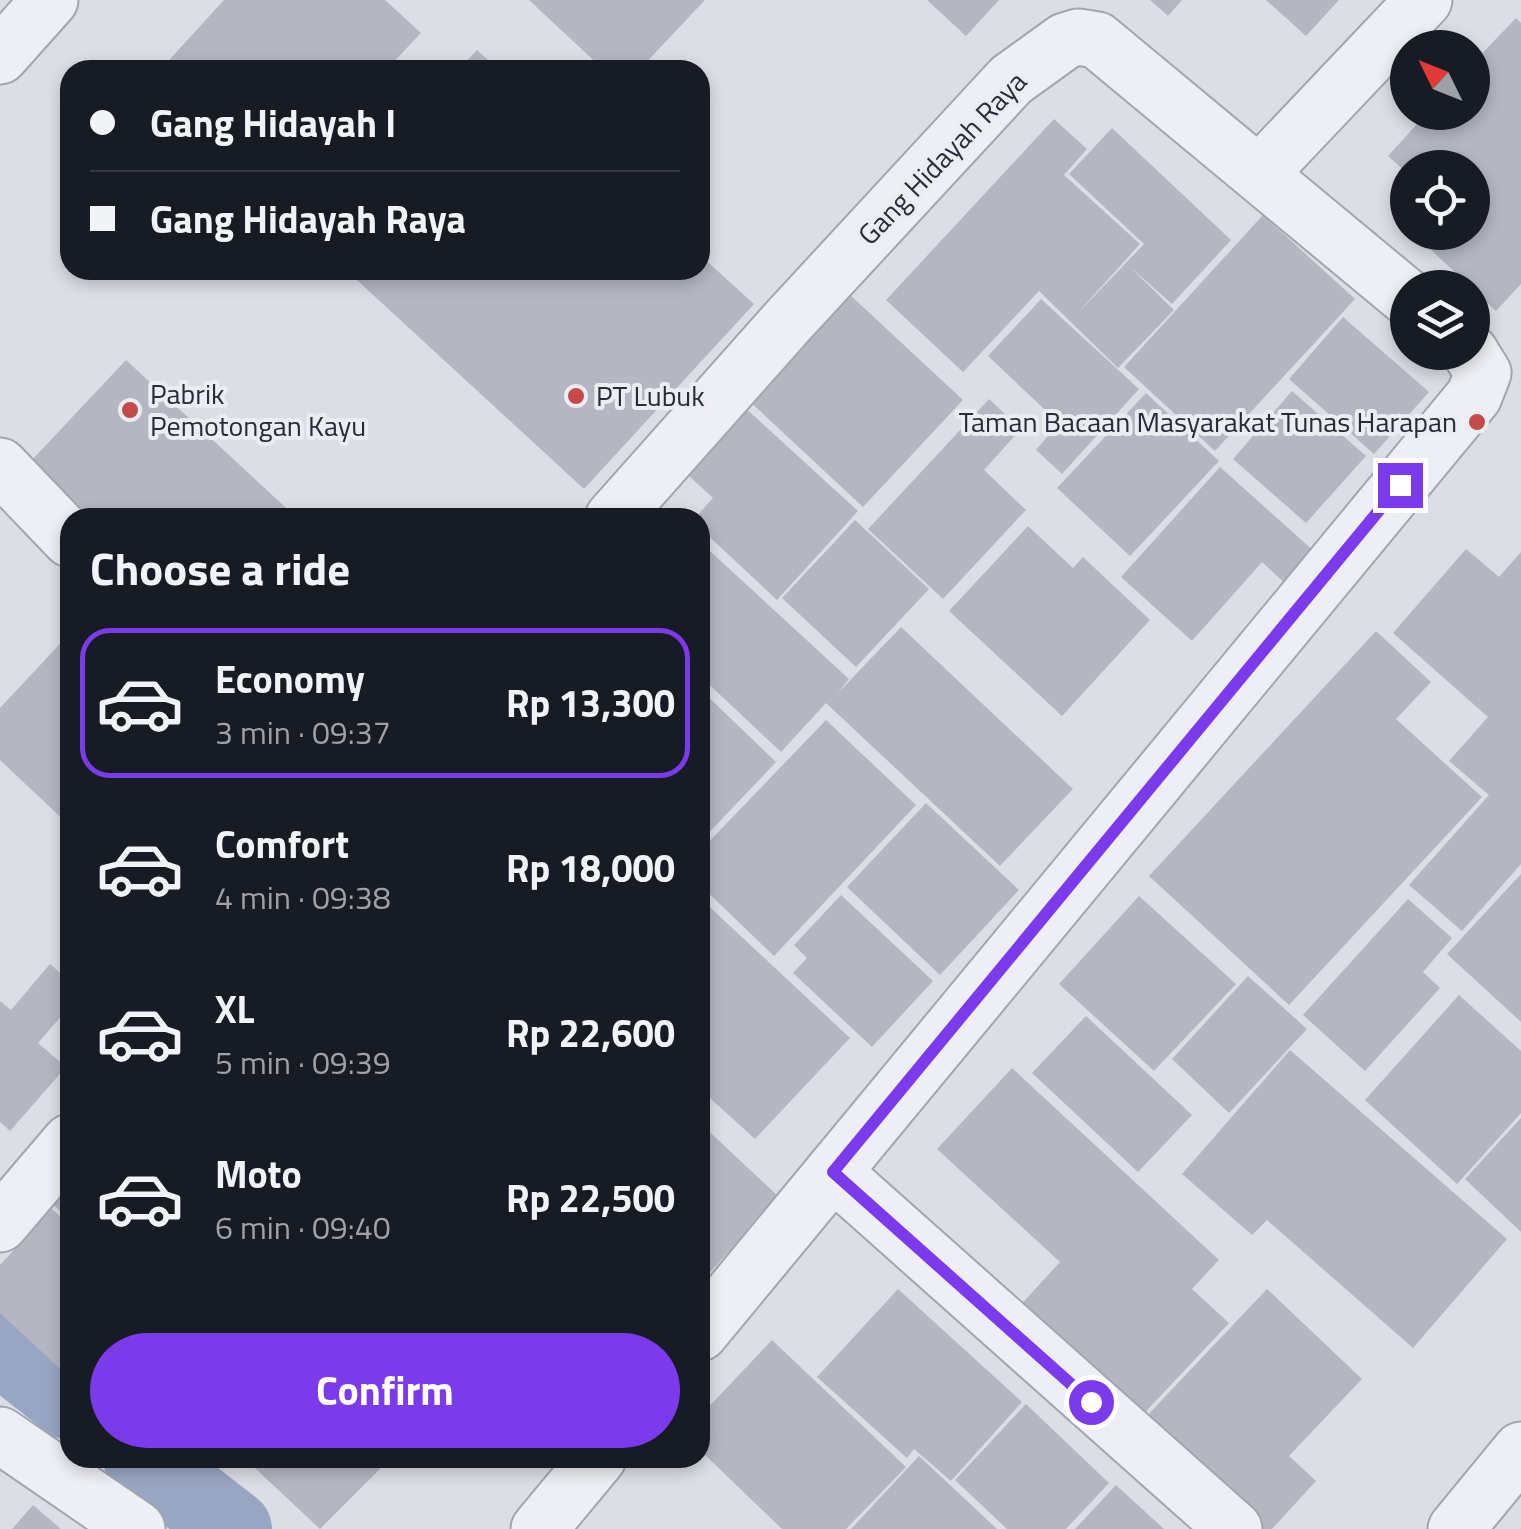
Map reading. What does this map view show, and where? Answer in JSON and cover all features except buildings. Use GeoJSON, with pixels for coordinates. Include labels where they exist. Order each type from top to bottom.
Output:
{"type":"FeatureCollection","features":[{"type":"Feature","properties":{"kind":"street"},"geometry":{"type":"LineString","coordinates":[[0,56],[50,0]]}},
{"type":"Feature","properties":{"kind":"street"},"geometry":{"type":"LineString","coordinates":[[1260,173],[1424,0]]}},
{"type":"Feature","properties":{"kind":"street","name":"Gang Hidayah Raya"},"geometry":{"type":"LineString","coordinates":[[622,508],[1011,80],[1064,41],[1078,37],[1098,40],[1390,283]]}},
{"type":"Feature","properties":{"kind":"street"},"geometry":{"type":"LineString","coordinates":[[710,1322],[1474,396],[1482,370]]}},
{"type":"Feature","properties":{"kind":"street"},"geometry":{"type":"LineString","coordinates":[[0,466],[60,529]]}},
{"type":"Feature","properties":{"kind":"street"},"geometry":{"type":"LineString","coordinates":[[0,1224],[60,1154]]}},
{"type":"Feature","properties":{"kind":"street"},"geometry":{"type":"LineString","coordinates":[[833,1172],[1234,1529]]}},
{"type":"Feature","properties":{"kind":"street"},"geometry":{"type":"LineString","coordinates":[[0,1435],[136,1529]]}},
{"type":"Feature","properties":{"kind":"street"},"geometry":{"type":"LineString","coordinates":[[1456,1529],[1521,1450]]}},
{"type":"Feature","properties":{"kind":"street"},"geometry":{"type":"LineString","coordinates":[[538,1529],[590,1468]]}},
{"type":"Feature","properties":{"kind":"waterway"},"geometry":{"type":"LineString","coordinates":[[0,1346],[60,1393]]}},
{"type":"Feature","properties":{"kind":"waterway"},"geometry":{"type":"LineString","coordinates":[[155,1468],[233,1529]]}},
{"type":"Feature","properties":{"kind":"place","name":"PT Lubuk"},"geometry":{"type":"Point","coordinates":[576,396]}},
{"type":"Feature","properties":{"kind":"place","name":"Pabrik Pemotongan Kayu"},"geometry":{"type":"Point","coordinates":[130,410]}},
{"type":"Feature","properties":{"kind":"place","name":"Taman Bacaan Masyarakat Tunas Harapan"},"geometry":{"type":"Point","coordinates":[1477,422]}},
{"type":"Feature","properties":{"kind":"route"},"geometry":{"type":"LineString","coordinates":[[1091,1402],[833,1172],[1400,485]]}}]}
